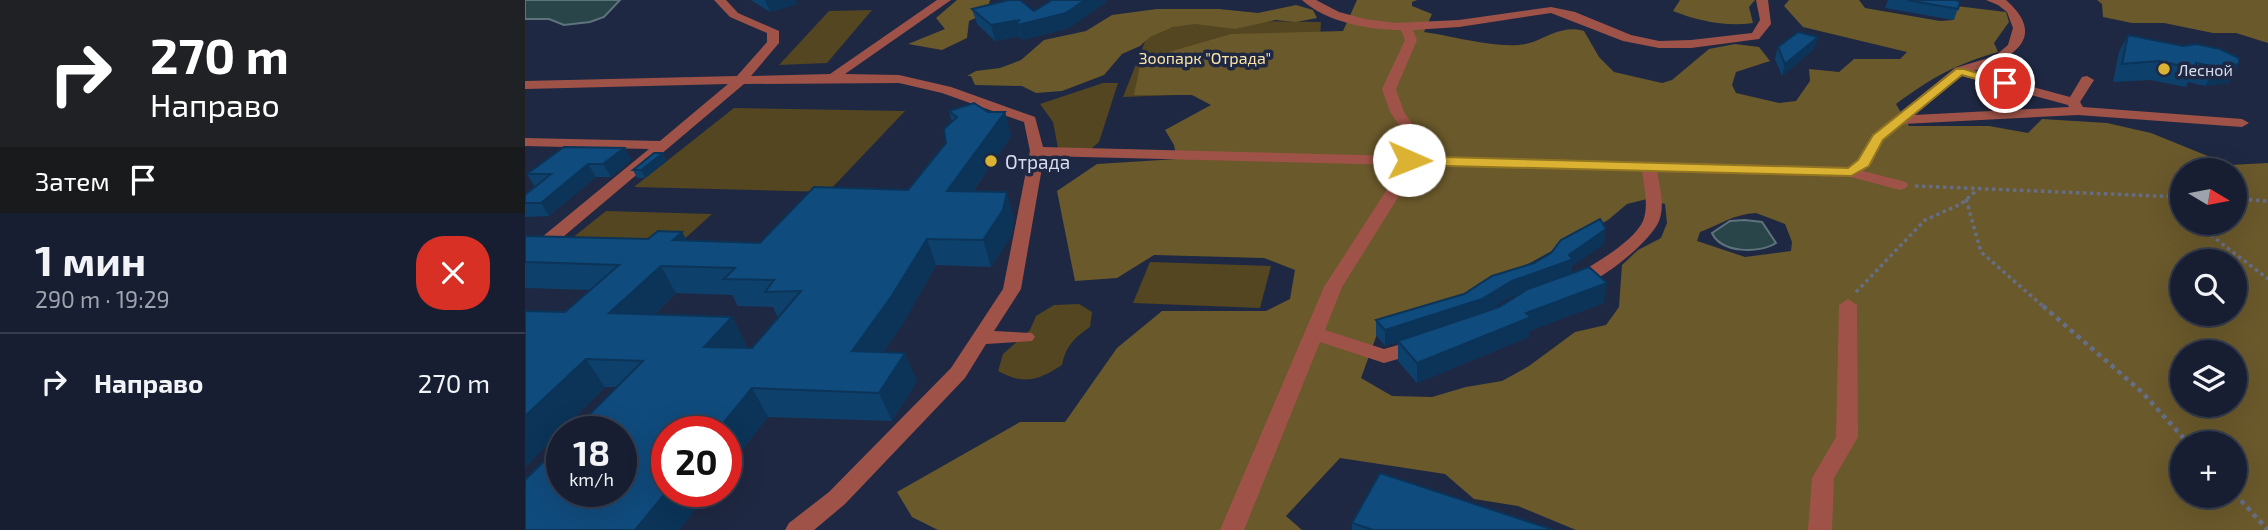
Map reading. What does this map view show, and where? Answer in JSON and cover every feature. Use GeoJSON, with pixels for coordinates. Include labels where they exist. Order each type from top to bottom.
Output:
{"type":"FeatureCollection","features":[{"type":"Feature","properties":{"kind":"street"},"geometry":{"type":"LineString","coordinates":[[525,260],[740,82],[773,43],[773,31],[734,15],[720,0]]}},
{"type":"Feature","properties":{"kind":"street"},"geometry":{"type":"LineString","coordinates":[[833,78],[855,60],[945,0]]}},
{"type":"Feature","properties":{"kind":"street"},"geometry":{"type":"LineString","coordinates":[[1308,0],[1326,12],[1406,27],[1432,27],[1551,10],[1567,12],[1627,38],[1679,47],[1755,36],[1764,30],[1768,19],[1762,0]]}},
{"type":"Feature","properties":{"kind":"street"},"geometry":{"type":"LineString","coordinates":[[1851,172],[1864,163],[1877,138],[1960,71],[1999,59],[2014,47],[2019,28],[2012,11],[2002,2],[1992,0]]}},
{"type":"Feature","properties":{"kind":"street"},"geometry":{"type":"LineString","coordinates":[[1232,530],[1333,286],[1401,180],[1409,160],[1408,128],[1397,112],[1389,89],[1411,40],[1406,27]]}},
{"type":"Feature","properties":{"kind":"street"},"geometry":{"type":"LineString","coordinates":[[1960,71],[2075,106]]}},
{"type":"Feature","properties":{"kind":"street"},"geometry":{"type":"LineString","coordinates":[[525,85],[899,79],[946,90],[1030,120],[1037,151],[1012,289],[958,373],[837,498],[797,530]]}},
{"type":"Feature","properties":{"kind":"street"},"geometry":{"type":"LineString","coordinates":[[2075,106],[2087,80]]}},
{"type":"Feature","properties":{"kind":"street"},"geometry":{"type":"LineString","coordinates":[[1899,120],[2075,106],[2242,123]]}},
{"type":"Feature","properties":{"kind":"street"},"geometry":{"type":"LineString","coordinates":[[525,142],[663,145]]}},
{"type":"Feature","properties":{"kind":"street"},"geometry":{"type":"LineString","coordinates":[[1037,151],[1851,172],[1900,185]]}},
{"type":"Feature","properties":{"kind":"street"},"geometry":{"type":"LineString","coordinates":[[1553,291],[1576,282],[1633,242],[1651,222],[1653,202],[1649,167]]}},
{"type":"Feature","properties":{"kind":"street"},"geometry":{"type":"LineString","coordinates":[[1820,530],[1823,478],[1846,437],[1848,305]]}},
{"type":"Feature","properties":{"kind":"street"},"geometry":{"type":"LineString","coordinates":[[1314,332],[1384,356],[1430,342]]}},
{"type":"Feature","properties":{"kind":"street"},"geometry":{"type":"LineString","coordinates":[[981,338],[1025,337]]}},
{"type":"Feature","properties":{"kind":"path"},"geometry":{"type":"LineString","coordinates":[[1900,185],[2170,197]]}},
{"type":"Feature","properties":{"kind":"path"},"geometry":{"type":"LineString","coordinates":[[1848,305],[1861,285],[1925,220],[1966,199],[1978,188]]}},
{"type":"Feature","properties":{"kind":"path"},"geometry":{"type":"LineString","coordinates":[[1966,199],[1981,252],[2141,392],[2177,431]]}},
{"type":"Feature","properties":{"kind":"path"},"geometry":{"type":"LineString","coordinates":[[2247,200],[2268,201]]}},
{"type":"Feature","properties":{"kind":"path"},"geometry":{"type":"LineString","coordinates":[[2211,235],[2268,279]]}},
{"type":"Feature","properties":{"kind":"path"},"geometry":{"type":"LineString","coordinates":[[2247,508],[2267,530]]}},
{"type":"Feature","properties":{"kind":"green space"},"geometry":{"type":"Polygon","coordinates":[[[957,0],[990,0],[986,13],[969,21],[967,38],[942,50],[908,44],[945,29],[936,18],[957,0]]]}},
{"type":"Feature","properties":{"kind":"green space"},"geometry":{"type":"Polygon","coordinates":[[[1357,0],[1417,0],[1412,2],[1412,6],[1432,14],[1424,32],[1480,42],[1522,45],[1564,30],[1577,29],[1584,31],[1599,57],[1614,72],[1662,83],[1672,80],[1709,49],[1735,44],[1759,47],[1770,61],[1736,72],[1732,85],[1736,93],[1779,103],[1796,101],[1810,81],[1809,69],[1839,72],[1854,59],[1900,59],[1907,52],[1803,27],[1784,6],[1789,0],[1859,0],[1865,8],[1940,21],[1953,20],[1956,6],[2006,12],[2009,22],[1994,43],[1998,52],[1944,73],[1896,104],[1909,126],[1989,126],[2028,133],[2042,119],[2107,123],[2151,133],[2213,158],[2170,158],[2170,235],[2247,235],[2247,164],[2268,163],[2268,530],[1576,530],[1518,506],[1474,499],[1445,474],[1340,458],[1286,516],[1302,530],[938,530],[912,517],[897,492],[1020,422],[1065,422],[1117,348],[1162,311],[1266,311],[1290,299],[1295,270],[1264,258],[1154,255],[1117,278],[1075,281],[1057,191],[1097,164],[1177,159],[1174,145],[1165,130],[1211,105],[1192,95],[1134,95],[1141,60],[1231,34],[1343,31],[1357,0]],[[1647,199],[1627,204],[1608,220],[1510,274],[1457,299],[1380,326],[1361,378],[1392,396],[1432,397],[1466,387],[1502,381],[1529,366],[1575,332],[1606,325],[1619,307],[1622,265],[1638,250],[1661,238],[1667,223],[1665,204],[1647,199]],[[1756,213],[1741,215],[1700,232],[1697,241],[1745,257],[1791,251],[1792,242],[1785,224],[1756,213]]]}},
{"type":"Feature","properties":{"kind":"green space"},"geometry":{"type":"Polygon","coordinates":[[[1680,0],[1755,0],[1749,7],[1753,23],[1723,24],[1692,18],[1673,11],[1680,0]]]}},
{"type":"Feature","properties":{"kind":"green space"},"geometry":{"type":"Polygon","coordinates":[[[2097,0],[2268,0],[2268,43],[2236,33],[2213,33],[2164,23],[2132,23],[2103,17],[2102,4],[2097,0]]]}},
{"type":"Feature","properties":{"kind":"green space"},"geometry":{"type":"Polygon","coordinates":[[[1296,5],[1313,10],[1317,18],[1296,22],[1275,20],[1235,29],[1195,24],[1173,27],[1122,54],[1104,75],[1062,91],[1036,93],[1022,86],[975,85],[971,76],[967,76],[976,71],[1000,68],[1021,60],[1044,40],[1086,31],[1112,15],[1157,9],[1219,9],[1258,13],[1296,5]]]}},
{"type":"Feature","properties":{"kind":"green space"},"geometry":{"type":"Polygon","coordinates":[[[872,10],[827,63],[779,65],[829,11],[872,10]]]}},
{"type":"Feature","properties":{"kind":"green space","name":"Зоопарк \"Отрада\""},"geometry":{"type":"Polygon","coordinates":[[[1199,20],[1321,22],[1317,90],[1123,97],[1148,34],[1199,20]]]}},
{"type":"Feature","properties":{"kind":"green space"},"geometry":{"type":"Polygon","coordinates":[[[1103,83],[1118,83],[1099,142],[1091,149],[1058,148],[1053,122],[1040,104],[1103,83]]]}},
{"type":"Feature","properties":{"kind":"green space"},"geometry":{"type":"Polygon","coordinates":[[[734,108],[905,111],[828,192],[634,187],[734,108]]]}},
{"type":"Feature","properties":{"kind":"green space"},"geometry":{"type":"Polygon","coordinates":[[[606,211],[712,214],[659,262],[546,259],[606,211]]]}},
{"type":"Feature","properties":{"kind":"green space"},"geometry":{"type":"Polygon","coordinates":[[[1150,262],[1271,266],[1260,308],[1133,303],[1150,262]]]}},
{"type":"Feature","properties":{"kind":"green space"},"geometry":{"type":"Polygon","coordinates":[[[1079,304],[1092,312],[1090,327],[1071,343],[1062,365],[1045,375],[1030,379],[1015,378],[998,371],[1003,354],[1030,330],[1036,316],[1054,305],[1079,304]]]}},
{"type":"Feature","properties":{"kind":"shaded area"},"geometry":{"type":"Polygon","coordinates":[[[525,0],[620,0],[604,17],[590,22],[564,25],[549,19],[525,19],[525,0]]]}},
{"type":"Feature","properties":{"kind":"shaded area"},"geometry":{"type":"Polygon","coordinates":[[[1730,221],[1762,222],[1776,243],[1760,249],[1741,250],[1723,245],[1712,233],[1730,221]]]}},
{"type":"Feature","properties":{"kind":"building"},"geometry":{"type":"Polygon","coordinates":[[[1020,0],[1034,11],[1052,0],[1085,0],[1066,13],[1018,25],[1020,20],[991,25],[972,9],[1020,0]]]}},
{"type":"Feature","properties":{"kind":"building"},"geometry":{"type":"Polygon","coordinates":[[[1907,0],[1956,0],[1960,2],[1958,9],[1907,0]]]}},
{"type":"Feature","properties":{"kind":"building"},"geometry":{"type":"Polygon","coordinates":[[[1798,32],[1818,37],[1785,64],[1778,47],[1798,32]]]}},
{"type":"Feature","properties":{"kind":"building"},"geometry":{"type":"Polygon","coordinates":[[[2128,35],[2183,46],[2196,44],[2220,49],[2239,58],[2239,64],[2216,67],[2196,63],[2196,69],[2159,61],[2122,64],[2128,35]]]}},
{"type":"Feature","properties":{"kind":"building"},"geometry":{"type":"Polygon","coordinates":[[[974,103],[988,112],[1005,112],[947,191],[1007,192],[1003,210],[983,240],[927,239],[891,297],[852,351],[905,353],[879,393],[752,388],[729,416],[651,416],[651,507],[654,507],[635,530],[525,530],[525,480],[546,459],[546,507],[637,507],[637,416],[588,416],[643,361],[586,359],[525,416],[525,311],[565,312],[619,265],[525,262],[525,236],[648,239],[658,231],[682,232],[673,240],[760,243],[814,187],[908,190],[946,143],[944,129],[957,117],[949,111],[974,103]],[[661,266],[609,313],[732,317],[704,347],[752,348],[801,291],[765,292],[774,280],[724,279],[735,268],[661,266]]]}},
{"type":"Feature","properties":{"kind":"building"},"geometry":{"type":"Polygon","coordinates":[[[564,147],[624,148],[603,164],[588,164],[541,203],[525,203],[525,195],[551,174],[527,174],[564,147]]]}},
{"type":"Feature","properties":{"kind":"building"},"geometry":{"type":"Polygon","coordinates":[[[654,153],[663,153],[641,170],[633,170],[654,153]]]}},
{"type":"Feature","properties":{"kind":"building"},"geometry":{"type":"Polygon","coordinates":[[[1600,219],[1606,229],[1569,255],[1573,259],[1571,260],[1512,281],[1482,299],[1385,330],[1376,320],[1464,294],[1492,276],[1534,263],[1551,253],[1561,240],[1600,219]]]}},
{"type":"Feature","properties":{"kind":"building"},"geometry":{"type":"Polygon","coordinates":[[[1589,267],[1607,283],[1526,313],[1531,317],[1417,363],[1398,341],[1499,307],[1528,289],[1589,267]]]}},
{"type":"Feature","properties":{"kind":"building"},"geometry":{"type":"Polygon","coordinates":[[[1380,473],[1554,530],[1373,530],[1352,523],[1380,473]]]}},
{"type":"Feature","properties":{"kind":"place","name":"Лесной"},"geometry":{"type":"Point","coordinates":[2164,69]}},
{"type":"Feature","properties":{"kind":"place","name":"Отрада"},"geometry":{"type":"Point","coordinates":[991,161]}},
{"type":"Feature","properties":{"kind":"route"},"geometry":{"type":"LineString","coordinates":[[1409,160],[1851,172],[1864,163],[1877,138],[1960,71],[2005,83]]}}]}
